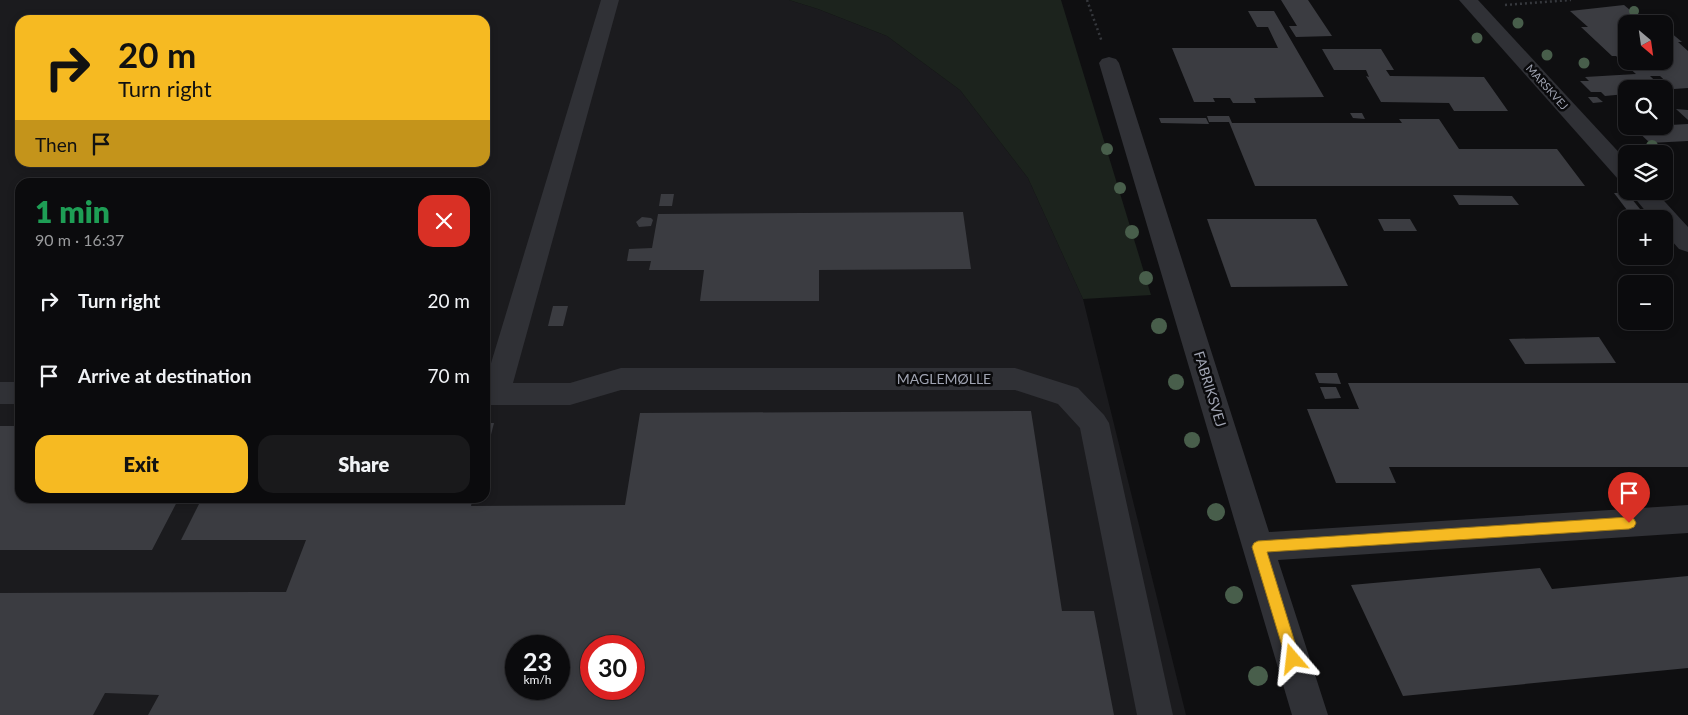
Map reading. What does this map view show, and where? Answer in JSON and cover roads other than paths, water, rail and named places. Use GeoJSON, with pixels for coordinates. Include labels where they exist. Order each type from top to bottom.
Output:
{"type":"FeatureCollection","features":[{"type":"Feature","properties":{"kind":"street"},"geometry":{"type":"LineString","coordinates":[[491,394],[610,0]]}},
{"type":"Feature","properties":{"kind":"street","name":"MARSKVEJ"},"geometry":{"type":"LineString","coordinates":[[1471,3],[1618,165]]}},
{"type":"Feature","properties":{"kind":"street","name":"FABRIKSVEJ"},"geometry":{"type":"LineString","coordinates":[[1109,63],[1310,715]]}},
{"type":"Feature","properties":{"kind":"street"},"geometry":{"type":"LineString","coordinates":[[1650,200],[1688,243]]}},
{"type":"Feature","properties":{"kind":"street","name":"MAGLEMØLLE"},"geometry":{"type":"LineString","coordinates":[[491,394],[570,394],[621,379],[1015,379],[1068,396],[1094,423],[1155,715]]}},
{"type":"Feature","properties":{"kind":"street"},"geometry":{"type":"LineString","coordinates":[[0,393],[15,393]]}},
{"type":"Feature","properties":{"kind":"street"},"geometry":{"type":"LineString","coordinates":[[1258,547],[1688,519]]}}]}
